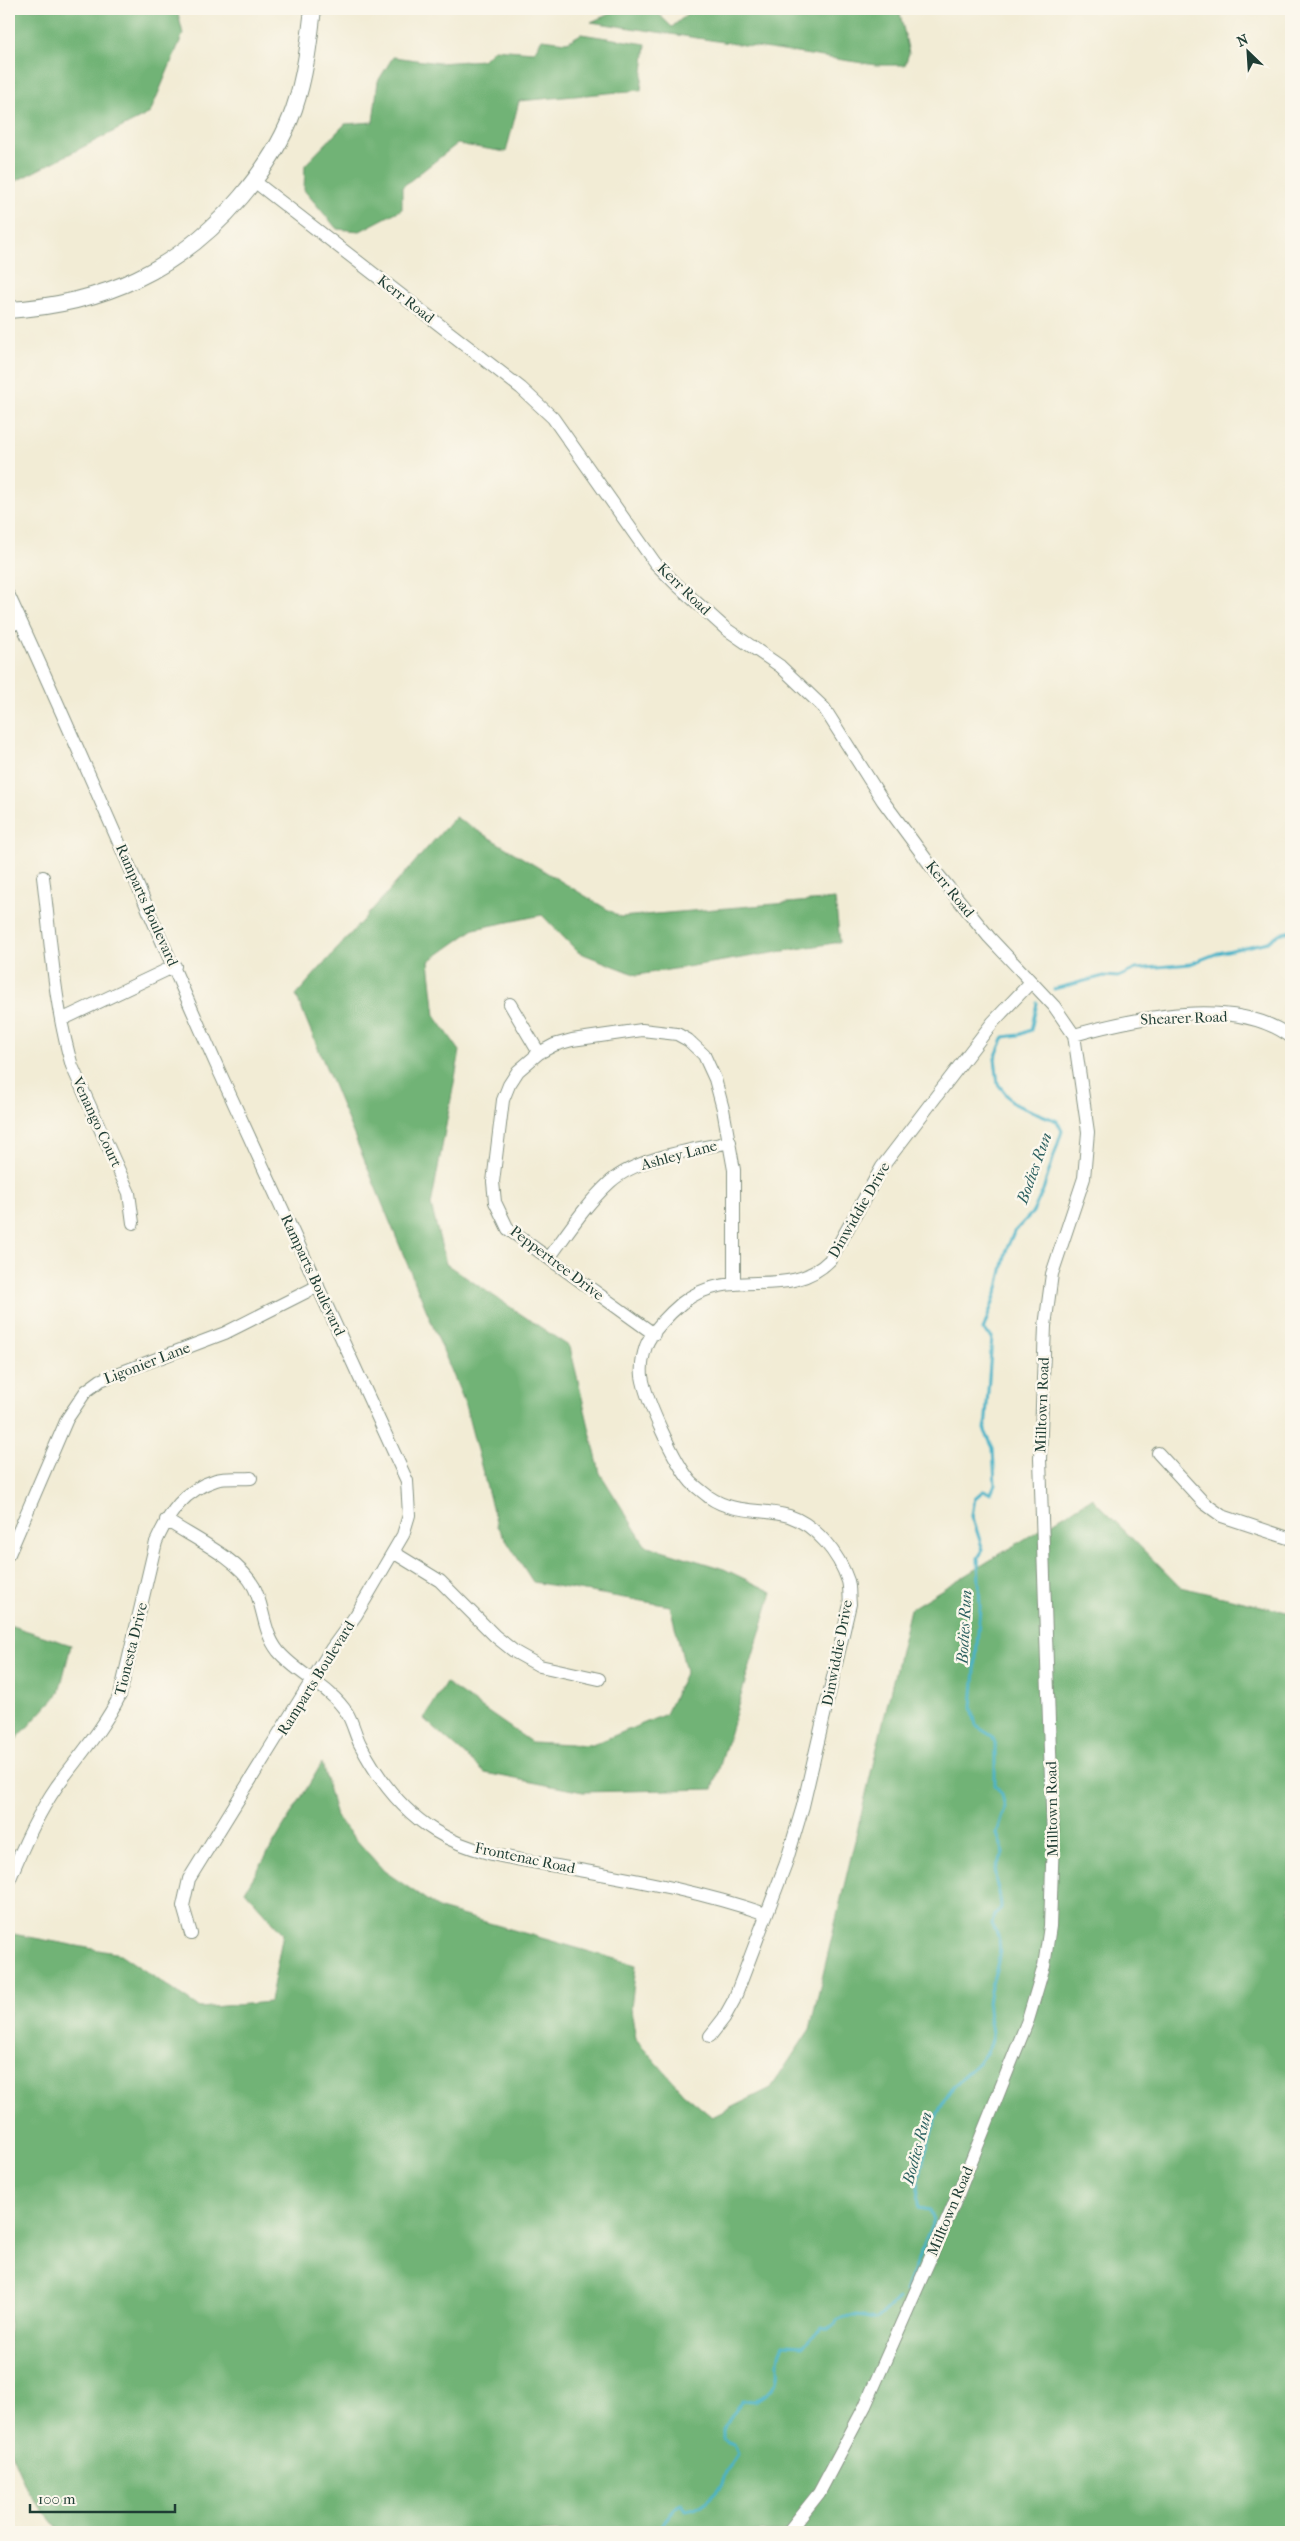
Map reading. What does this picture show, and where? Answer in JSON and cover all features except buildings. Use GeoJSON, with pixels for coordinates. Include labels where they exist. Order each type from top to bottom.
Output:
{"type":"FeatureCollection","features":[{"type":"Feature","properties":{"kind":"main road"},"geometry":{"type":"LineString","coordinates":[[9,310],[54,305],[115,289],[169,262],[220,222],[254,181],[273,153],[293,112],[304,77],[313,9]]}},
{"type":"Feature","properties":{"kind":"street","name":"Kerr Road"},"geometry":{"type":"LineString","coordinates":[[254,181],[521,388],[553,418],[655,563],[726,629],[780,666],[824,708],[882,801],[931,866],[989,937],[1054,1006],[1074,1035]]}},
{"type":"Feature","properties":{"kind":"street","name":"Ramparts Boulevard"},"geometry":{"type":"LineString","coordinates":[[9,596],[46,674],[77,749],[174,966],[407,1481],[409,1515],[403,1535],[189,1879],[183,1906],[191,1934]]}},
{"type":"Feature","properties":{"kind":"street"},"geometry":{"type":"LineString","coordinates":[[9,628],[19,619]]}},
{"type":"Feature","properties":{"kind":"street","name":"Venango Court"},"geometry":{"type":"LineString","coordinates":[[43,877],[52,967],[61,1020],[72,1066],[129,1193],[133,1223]]}},
{"type":"Feature","properties":{"kind":"street"},"geometry":{"type":"LineString","coordinates":[[61,1020],[174,966]]}},
{"type":"Feature","properties":{"kind":"street","name":"Dinwiddie Drive"},"geometry":{"type":"LineString","coordinates":[[710,2036],[724,2018],[734,2000],[786,1864],[802,1806],[850,1604],[848,1582],[828,1544],[812,1530],[789,1516],[732,1508],[710,1498],[692,1483],[680,1466],[648,1396],[642,1375],[646,1346],[654,1334],[683,1303],[709,1288],[734,1282],[784,1283],[798,1280],[821,1270],[882,1167],[993,1022],[1031,982]]}},
{"type":"Feature","properties":{"kind":"street"},"geometry":{"type":"LineString","coordinates":[[510,1004],[539,1053]]}},
{"type":"Feature","properties":{"kind":"street","name":"Shearer Road"},"geometry":{"type":"LineString","coordinates":[[1074,1035],[1119,1022],[1152,1016],[1218,1014],[1247,1017],[1271,1025],[1291,1036]]}},
{"type":"Feature","properties":{"kind":"street","name":"Peppertree Drive"},"geometry":{"type":"LineString","coordinates":[[654,1334],[508,1229],[494,1202],[493,1182],[503,1100],[508,1085],[518,1071],[539,1053],[554,1044],[642,1030],[677,1034],[688,1040],[704,1055],[715,1079],[730,1142],[734,1170],[734,1282]]}},
{"type":"Feature","properties":{"kind":"street","name":"Milltown Road"},"geometry":{"type":"LineString","coordinates":[[788,2532],[819,2493],[865,2406],[952,2209],[1028,2020],[1046,1959],[1050,1926],[1053,1838],[1040,1459],[1045,1326],[1052,1274],[1084,1178],[1088,1132],[1074,1035]]}},
{"type":"Feature","properties":{"kind":"street","name":"Ashley Lane"},"geometry":{"type":"LineString","coordinates":[[548,1258],[593,1200],[611,1181],[634,1167],[668,1156],[730,1142]]}},
{"type":"Feature","properties":{"kind":"street","name":"Ligonier Lane"},"geometry":{"type":"LineString","coordinates":[[9,1554],[67,1418],[86,1391],[101,1380],[225,1333],[318,1286]]}},
{"type":"Feature","properties":{"kind":"street"},"geometry":{"type":"LineString","coordinates":[[1158,1453],[1204,1502],[1222,1516],[1291,1540]]}},
{"type":"Feature","properties":{"kind":"street","name":"Tionesta Drive"},"geometry":{"type":"LineString","coordinates":[[9,1881],[29,1833],[56,1788],[110,1715],[120,1695],[156,1542],[166,1520],[181,1499],[190,1492],[217,1479],[251,1478]]}},
{"type":"Feature","properties":{"kind":"street","name":"Frontenac Road"},"geometry":{"type":"LineString","coordinates":[[166,1520],[236,1565],[247,1575],[255,1589],[272,1641],[279,1652],[314,1680],[345,1710],[353,1724],[359,1743],[387,1788],[407,1810],[435,1831],[464,1845],[506,1856],[657,1884],[730,1902],[766,1914]]}},
{"type":"Feature","properties":{"kind":"street"},"geometry":{"type":"LineString","coordinates":[[393,1552],[440,1581],[495,1636],[515,1652],[540,1666],[599,1679]]}},
{"type":"Feature","properties":{"kind":"green space"},"geometry":{"type":"Polygon","coordinates":[[[9,9],[177,9],[183,34],[150,113],[10,184],[9,188],[9,9]]]}},
{"type":"Feature","properties":{"kind":"green space"},"geometry":{"type":"Polygon","coordinates":[[[621,9],[653,9],[672,27],[693,9],[899,9],[909,53],[905,65],[876,65],[591,22],[621,9]]]}},
{"type":"Feature","properties":{"kind":"green space"},"geometry":{"type":"Polygon","coordinates":[[[581,34],[646,44],[641,90],[519,101],[506,152],[457,144],[402,187],[402,209],[360,231],[337,229],[304,190],[305,165],[345,124],[373,122],[378,81],[393,57],[439,63],[483,60],[494,49],[534,52],[542,39],[567,42],[581,34]]]}},
{"type":"Feature","properties":{"kind":"green space"},"geometry":{"type":"Polygon","coordinates":[[[455,817],[620,917],[835,899],[840,942],[637,975],[578,952],[542,915],[474,929],[429,961],[435,1016],[460,1051],[431,1205],[446,1264],[570,1347],[600,1473],[645,1545],[724,1569],[772,1592],[713,1789],[583,1792],[485,1773],[424,1719],[446,1683],[531,1742],[592,1745],[666,1714],[686,1671],[670,1606],[533,1582],[497,1526],[464,1401],[296,995],[455,817]]]}},
{"type":"Feature","properties":{"kind":"green space"},"geometry":{"type":"Polygon","coordinates":[[[1092,1498],[1180,1587],[1291,1613],[1291,2532],[60,2532],[27,2490],[9,2448],[9,1930],[13,1934],[120,1954],[200,2008],[270,2002],[283,1933],[245,1891],[322,1763],[336,1817],[384,1871],[440,1909],[636,1965],[631,2008],[636,2039],[683,2093],[712,2117],[771,2088],[810,2029],[910,1609],[1092,1498]]]}},
{"type":"Feature","properties":{"kind":"green space"},"geometry":{"type":"Polygon","coordinates":[[[9,1625],[71,1645],[59,1693],[9,1747],[9,1625]]]}},
{"type":"Feature","properties":{"kind":"waterway","name":"Bodies Run"},"geometry":{"type":"LineString","coordinates":[[1054,989],[1104,976],[1118,977],[1136,969],[1190,964],[1218,953],[1268,942],[1279,934],[1291,931]]}},
{"type":"Feature","properties":{"kind":"waterway","name":"Bodies Run"},"geometry":{"type":"LineString","coordinates":[[905,2291],[934,2220],[930,2210],[919,2208],[918,2198],[922,2168],[931,2133],[947,2095],[981,2059],[992,2041],[988,2005],[998,1964],[1000,1944],[992,1924],[994,1915],[1001,1908],[995,1875],[1004,1853],[997,1834],[1005,1808],[1002,1794],[995,1785],[995,1743],[992,1736],[976,1726],[972,1707],[980,1607],[978,1558],[983,1550],[972,1516],[975,1498],[983,1491],[991,1493],[995,1484],[993,1448],[985,1431],[992,1337],[983,1330],[998,1288],[1007,1248],[1014,1232],[1033,1212],[1043,1190],[1062,1131],[1057,1121],[1014,1104],[998,1084],[995,1058],[1004,1037],[1019,1035],[1031,1030],[1037,1003]]}},
{"type":"Feature","properties":{"kind":"waterway","name":"Bodies Run"},"geometry":{"type":"LineString","coordinates":[[659,2532],[658,2529],[675,2508],[682,2504],[686,2510],[696,2507],[710,2497],[723,2482],[727,2470],[738,2454],[734,2445],[724,2439],[724,2429],[743,2400],[755,2401],[774,2386],[778,2374],[779,2354],[783,2345],[802,2346],[823,2328],[829,2330],[835,2325],[837,2320],[842,2318],[857,2316],[877,2319],[898,2299]]}}]}
